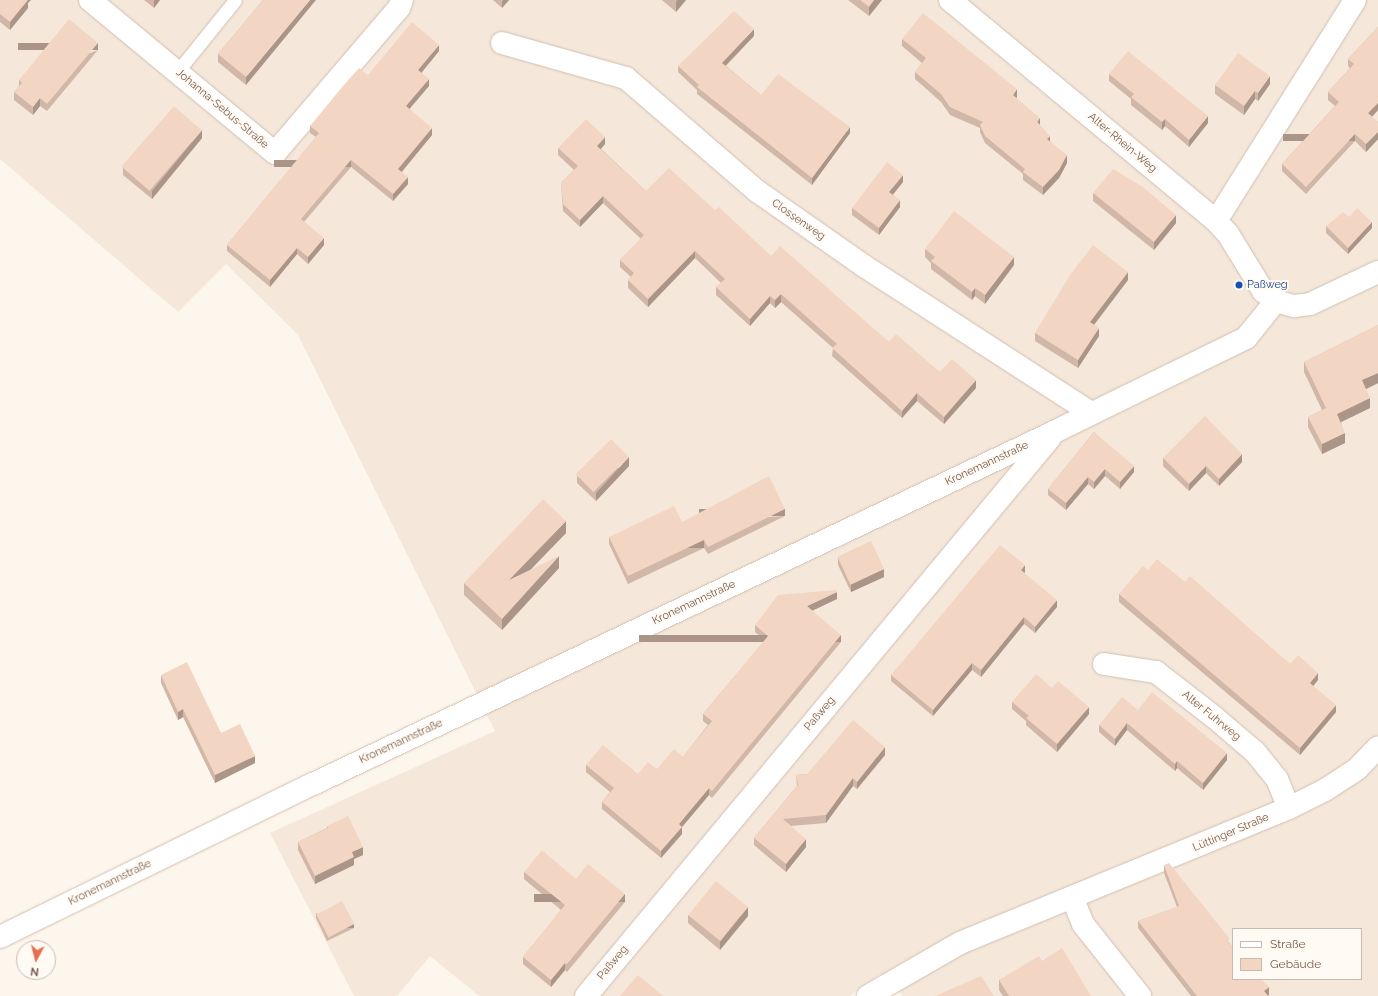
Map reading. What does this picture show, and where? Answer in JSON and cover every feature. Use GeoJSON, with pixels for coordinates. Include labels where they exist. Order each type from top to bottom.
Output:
{"type":"FeatureCollection","features":[{"type":"Feature","properties":{"kind":"street","name":"Johanna-Sebus-Straße"},"geometry":{"type":"LineString","coordinates":[[90,0],[275,153],[400,8],[402,0]]}},
{"type":"Feature","properties":{"kind":"street","name":"Alter-Rhein-Weg"},"geometry":{"type":"LineString","coordinates":[[950,0],[1216,221],[1228,234],[1263,291],[1276,301]]}},
{"type":"Feature","properties":{"kind":"street"},"geometry":{"type":"LineString","coordinates":[[1216,221],[1355,0]]}},
{"type":"Feature","properties":{"kind":"street","name":"Clossenweg"},"geometry":{"type":"LineString","coordinates":[[502,43],[626,78],[757,191],[864,266],[1091,414]]}},
{"type":"Feature","properties":{"kind":"street"},"geometry":{"type":"LineString","coordinates":[[1276,301],[1294,306],[1310,304],[1378,272]]}},
{"type":"Feature","properties":{"kind":"street","name":"Kronemannstraße"},"geometry":{"type":"LineString","coordinates":[[0,937],[327,777],[1054,432],[1246,338],[1276,301]]}},
{"type":"Feature","properties":{"kind":"street","name":"Paßweg"},"geometry":{"type":"LineString","coordinates":[[586,996],[1054,432]]}},
{"type":"Feature","properties":{"kind":"street","name":"Alter Fuhrweg"},"geometry":{"type":"LineString","coordinates":[[1104,664],[1156,672],[1214,717],[1255,752],[1277,778],[1290,808]]}},
{"type":"Feature","properties":{"kind":"street","name":"Lüttinger Straße"},"geometry":{"type":"LineString","coordinates":[[868,996],[960,943],[1073,899],[1290,808],[1325,790],[1357,769],[1378,747]]}},
{"type":"Feature","properties":{"kind":"street"},"geometry":{"type":"LineString","coordinates":[[1073,899],[1083,924],[1140,996]]}},
{"type":"Feature","properties":{"kind":"lane"},"geometry":{"type":"LineString","coordinates":[[177,72],[235,0]]}},
{"type":"Feature","properties":{"kind":"shaded area"},"geometry":{"type":"Polygon","coordinates":[[[0,0],[1378,0],[1378,996],[903,996],[880,974],[850,996],[479,996],[430,956],[397,996],[354,996],[270,833],[495,731],[298,335],[226,264],[178,312],[0,159],[0,0]]]}},
{"type":"Feature","properties":{"kind":"building"},"geometry":{"type":"Polygon","coordinates":[[[0,0],[28,0],[10,22],[0,14],[0,0]]]}},
{"type":"Feature","properties":{"kind":"building"},"geometry":{"type":"Polygon","coordinates":[[[263,0],[310,0],[246,77],[218,54],[263,0]]]}},
{"type":"Feature","properties":{"kind":"building"},"geometry":{"type":"Polygon","coordinates":[[[860,0],[874,0],[869,7],[860,0]]]}},
{"type":"Feature","properties":{"kind":"building"},"geometry":{"type":"Polygon","coordinates":[[[734,11],[754,29],[722,63],[761,95],[778,74],[850,127],[812,178],[697,87],[699,85],[678,66],[734,11]]]}},
{"type":"Feature","properties":{"kind":"building"},"geometry":{"type":"Polygon","coordinates":[[[923,13],[1017,89],[1013,95],[1040,118],[1037,122],[1050,136],[1047,139],[1067,155],[1059,170],[1043,187],[1023,172],[1025,169],[985,136],[980,125],[983,122],[950,107],[941,94],[915,72],[926,58],[902,39],[923,13]]]}},
{"type":"Feature","properties":{"kind":"building"},"geometry":{"type":"Polygon","coordinates":[[[69,19],[98,43],[47,104],[40,98],[33,107],[14,92],[22,83],[19,80],[69,19]]]}},
{"type":"Feature","properties":{"kind":"building"},"geometry":{"type":"Polygon","coordinates":[[[412,22],[439,45],[418,70],[429,79],[406,106],[432,128],[398,169],[408,177],[393,194],[351,160],[301,219],[324,238],[308,257],[297,248],[270,280],[227,245],[319,133],[310,126],[343,86],[359,68],[368,75],[412,22]]]}},
{"type":"Feature","properties":{"kind":"building"},"geometry":{"type":"Polygon","coordinates":[[[1378,27],[1378,103],[1368,113],[1378,122],[1378,132],[1366,144],[1355,134],[1306,187],[1282,164],[1339,102],[1328,92],[1354,64],[1348,59],[1378,27]]]}},
{"type":"Feature","properties":{"kind":"building"},"geometry":{"type":"Polygon","coordinates":[[[1128,51],[1208,116],[1189,140],[1165,119],[1162,122],[1131,97],[1134,94],[1109,74],[1128,51]]]}},
{"type":"Feature","properties":{"kind":"building"},"geometry":{"type":"Polygon","coordinates":[[[1238,53],[1270,76],[1258,93],[1255,91],[1244,106],[1215,85],[1238,53]]]}},
{"type":"Feature","properties":{"kind":"building"},"geometry":{"type":"Polygon","coordinates":[[[174,106],[202,130],[149,191],[122,166],[174,106]]]}},
{"type":"Feature","properties":{"kind":"building"},"geometry":{"type":"Polygon","coordinates":[[[586,119],[605,137],[597,146],[646,191],[669,168],[715,210],[719,207],[771,256],[780,246],[889,342],[896,334],[940,372],[952,359],[976,380],[944,417],[917,393],[902,411],[832,348],[837,344],[781,294],[775,300],[770,296],[750,319],[716,287],[725,279],[695,251],[648,299],[628,280],[634,273],[620,260],[644,235],[603,196],[580,220],[563,204],[561,183],[578,166],[558,148],[586,119]]]}},
{"type":"Feature","properties":{"kind":"building"},"geometry":{"type":"Polygon","coordinates":[[[887,162],[903,175],[889,192],[900,200],[879,228],[852,208],[887,162]]]}},
{"type":"Feature","properties":{"kind":"building"},"geometry":{"type":"Polygon","coordinates":[[[1113,169],[1143,187],[1176,215],[1154,242],[1093,193],[1113,169]]]}},
{"type":"Feature","properties":{"kind":"building"},"geometry":{"type":"Polygon","coordinates":[[[1357,208],[1372,222],[1348,248],[1326,226],[1343,212],[1349,217],[1357,208]]]}},
{"type":"Feature","properties":{"kind":"building"},"geometry":{"type":"Polygon","coordinates":[[[954,211],[1014,257],[985,295],[975,288],[972,292],[931,261],[935,257],[925,249],[954,211]]]}},
{"type":"Feature","properties":{"kind":"building"},"geometry":{"type":"Polygon","coordinates":[[[1093,245],[1128,272],[1090,322],[1099,328],[1078,360],[1035,333],[1070,275],[1093,245]]]}},
{"type":"Feature","properties":{"kind":"building"},"geometry":{"type":"Polygon","coordinates":[[[1378,325],[1378,373],[1362,380],[1370,398],[1337,414],[1345,433],[1322,444],[1308,417],[1326,408],[1304,362],[1378,325]]]}},
{"type":"Feature","properties":{"kind":"building"},"geometry":{"type":"Polygon","coordinates":[[[1205,416],[1242,454],[1219,479],[1206,466],[1189,484],[1163,458],[1205,416]]]}},
{"type":"Feature","properties":{"kind":"building"},"geometry":{"type":"Polygon","coordinates":[[[1094,432],[1134,466],[1120,482],[1105,469],[1094,482],[1088,477],[1066,503],[1048,489],[1094,432]]]}},
{"type":"Feature","properties":{"kind":"building"},"geometry":{"type":"Polygon","coordinates":[[[611,439],[629,457],[593,492],[576,474],[611,439]]]}},
{"type":"Feature","properties":{"kind":"building"},"geometry":{"type":"Polygon","coordinates":[[[769,476],[785,509],[708,547],[704,540],[628,576],[609,537],[674,506],[682,522],[769,476]]]}},
{"type":"Feature","properties":{"kind":"building"},"geometry":{"type":"Polygon","coordinates":[[[543,499],[566,521],[509,580],[559,556],[502,619],[464,583],[543,499]]]}},
{"type":"Feature","properties":{"kind":"building"},"geometry":{"type":"Polygon","coordinates":[[[871,541],[884,569],[851,585],[837,557],[871,541]]]}},
{"type":"Feature","properties":{"kind":"building"},"geometry":{"type":"Polygon","coordinates":[[[1000,545],[1025,565],[1021,570],[1057,600],[1035,627],[1024,617],[981,670],[972,663],[933,710],[891,675],[1000,545]]]}},
{"type":"Feature","properties":{"kind":"building"},"geometry":{"type":"Polygon","coordinates":[[[1157,559],[1185,582],[1190,576],[1290,664],[1298,655],[1318,673],[1310,683],[1336,705],[1300,748],[1119,594],[1143,566],[1148,570],[1157,559]]]}},
{"type":"Feature","properties":{"kind":"building"},"geometry":{"type":"Polygon","coordinates":[[[836,590],[837,592],[807,606],[841,635],[712,791],[709,788],[679,824],[682,827],[661,851],[602,802],[614,788],[586,765],[603,745],[638,774],[648,762],[657,769],[674,749],[683,757],[712,721],[703,714],[768,636],[755,625],[778,595],[836,590]]]}},
{"type":"Feature","properties":{"kind":"building"},"geometry":{"type":"Polygon","coordinates":[[[187,662],[221,733],[240,724],[255,756],[215,775],[183,709],[178,712],[161,675],[187,662]]]}},
{"type":"Feature","properties":{"kind":"building"},"geometry":{"type":"Polygon","coordinates":[[[1036,674],[1052,688],[1058,681],[1089,707],[1057,744],[1026,718],[1029,716],[1012,702],[1036,674]]]}},
{"type":"Feature","properties":{"kind":"building"},"geometry":{"type":"Polygon","coordinates":[[[1152,692],[1227,753],[1203,783],[1177,761],[1175,764],[1127,723],[1115,739],[1099,725],[1122,697],[1138,710],[1152,692]]]}},
{"type":"Feature","properties":{"kind":"building"},"geometry":{"type":"Polygon","coordinates":[[[853,720],[885,747],[857,782],[853,778],[826,815],[783,819],[806,839],[786,864],[754,838],[798,785],[796,775],[807,774],[853,720]]]}},
{"type":"Feature","properties":{"kind":"building"},"geometry":{"type":"Polygon","coordinates":[[[348,816],[363,847],[352,852],[354,857],[315,876],[298,842],[328,828],[327,826],[348,816]]]}},
{"type":"Feature","properties":{"kind":"building"},"geometry":{"type":"Polygon","coordinates":[[[542,850],[576,879],[588,864],[625,894],[567,964],[565,963],[551,980],[523,957],[565,905],[524,872],[542,850]]]}},
{"type":"Feature","properties":{"kind":"building"},"geometry":{"type":"Polygon","coordinates":[[[1169,863],[1230,939],[1227,941],[1232,947],[1232,980],[1262,980],[1269,987],[1264,991],[1268,996],[1197,996],[1138,921],[1179,906],[1164,865],[1169,863]]]}},
{"type":"Feature","properties":{"kind":"building"},"geometry":{"type":"Polygon","coordinates":[[[716,881],[748,907],[720,941],[688,915],[716,881]]]}},
{"type":"Feature","properties":{"kind":"building"},"geometry":{"type":"Polygon","coordinates":[[[342,901],[354,924],[329,938],[316,915],[342,901]]]}},
{"type":"Feature","properties":{"kind":"building"},"geometry":{"type":"Polygon","coordinates":[[[1062,948],[1091,996],[1009,996],[999,980],[1039,956],[1042,961],[1062,948]]]}},
{"type":"Feature","properties":{"kind":"building"},"geometry":{"type":"Polygon","coordinates":[[[638,975],[663,996],[620,996],[638,975]]]}},
{"type":"Feature","properties":{"kind":"building"},"geometry":{"type":"Polygon","coordinates":[[[981,976],[994,996],[935,996],[981,976]]]}},
{"type":"Feature","properties":{"kind":"place","name":"Paßweg"},"geometry":{"type":"Point","coordinates":[1239,285]}}]}
